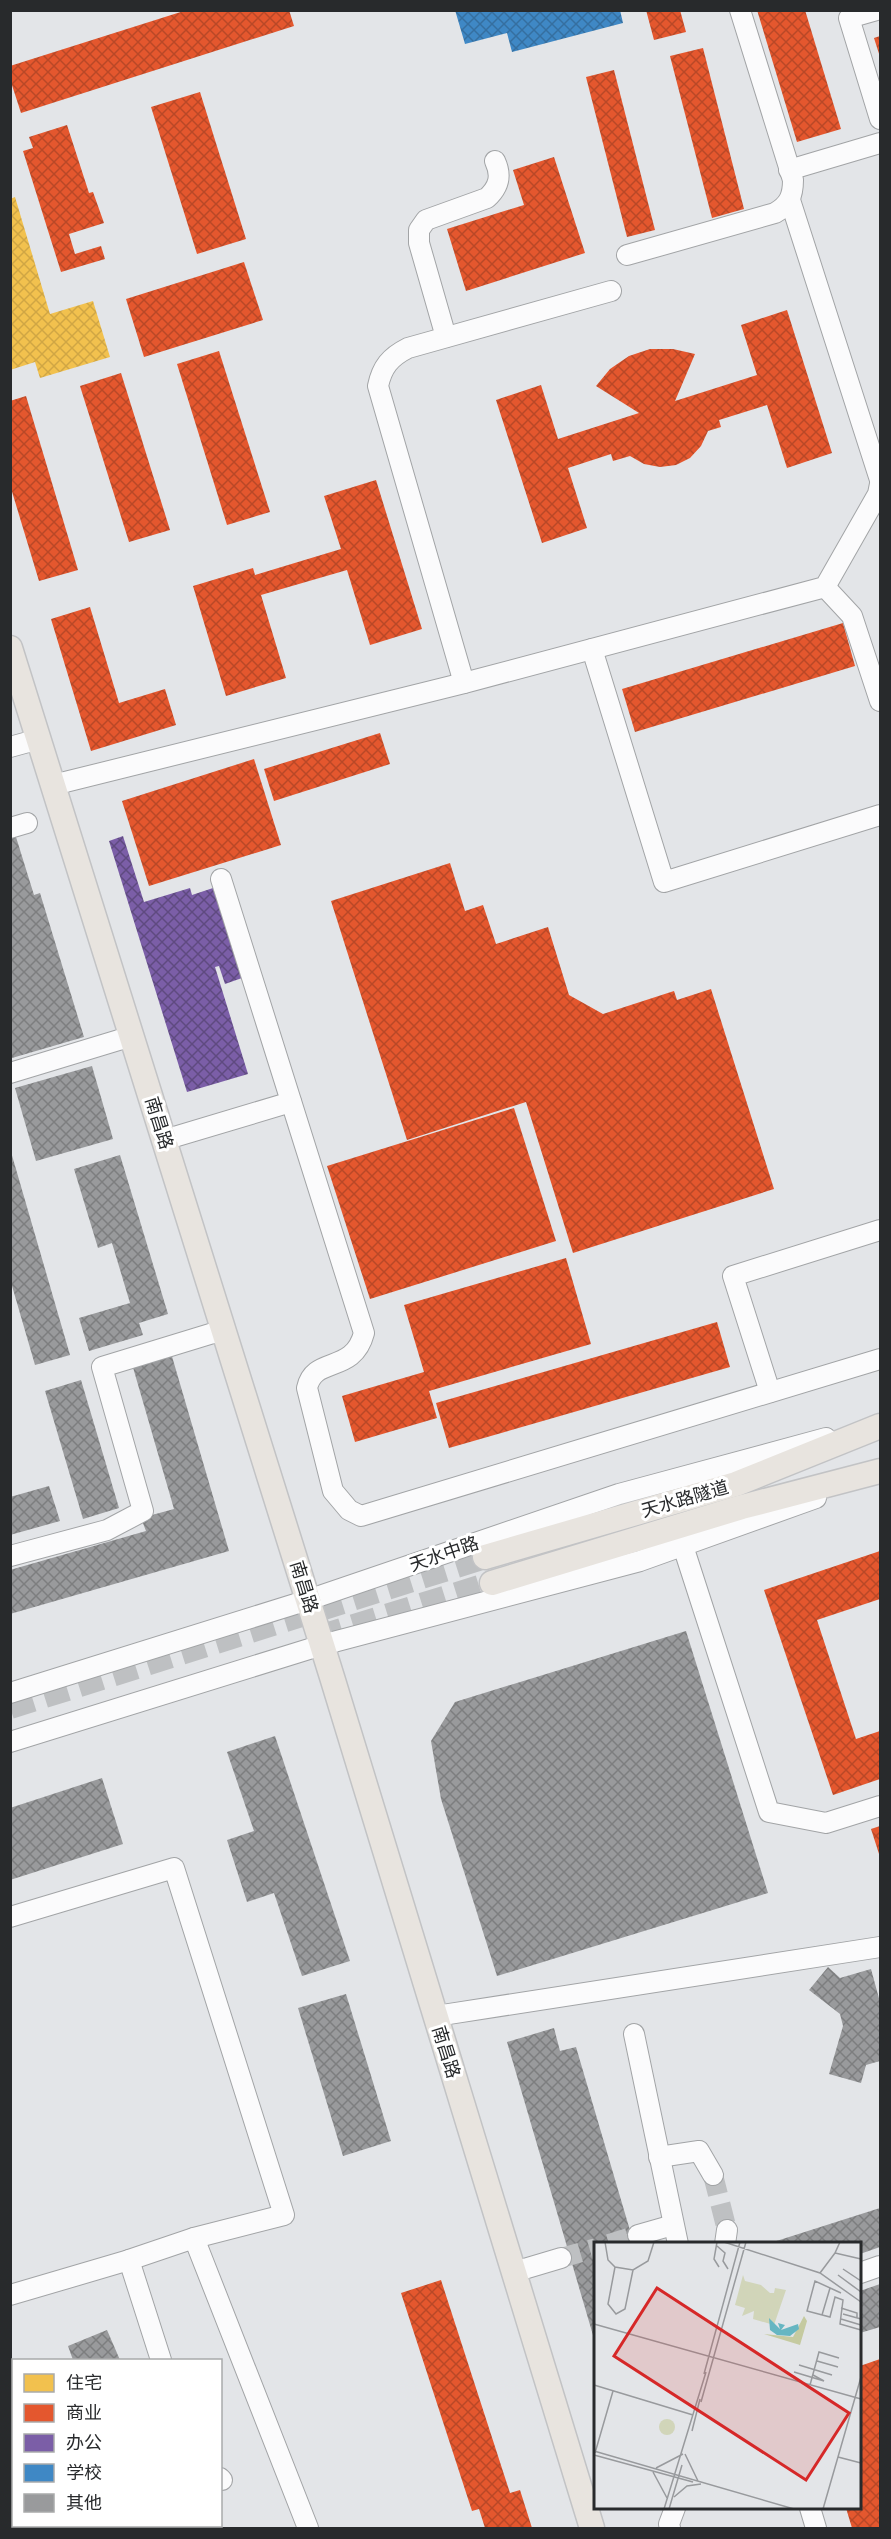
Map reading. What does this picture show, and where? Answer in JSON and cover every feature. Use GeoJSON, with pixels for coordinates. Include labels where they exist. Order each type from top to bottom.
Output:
{"type":"FeatureCollection","features":[{"type":"Feature","properties":{"kind":"main road","name":"南昌路"},"geometry":{"type":"LineString","coordinates":[[10,648],[322,1645],[514,2272],[589,2494],[592,2529]]}},
{"type":"Feature","properties":{"kind":"main road","name":"天水路隧道"},"geometry":{"type":"LineString","coordinates":[[485,1557],[736,1484],[880,1425]]}},
{"type":"Feature","properties":{"kind":"main road","name":"天水路隧道"},"geometry":{"type":"LineString","coordinates":[[492,1583],[742,1507],[880,1473]]}},
{"type":"Feature","properties":{"kind":"street"},"geometry":{"type":"LineString","coordinates":[[627,255],[775,213],[784,208],[790,200],[794,190],[793,180],[740,10]]}},
{"type":"Feature","properties":{"kind":"street"},"geometry":{"type":"LineString","coordinates":[[877,10],[849,18],[880,119]]}},
{"type":"Feature","properties":{"kind":"street"},"geometry":{"type":"LineString","coordinates":[[789,170],[880,143]]}},
{"type":"Feature","properties":{"kind":"street"},"geometry":{"type":"LineString","coordinates":[[446,337],[419,243],[419,230],[426,220],[487,198],[493,192],[499,177],[495,161]]}},
{"type":"Feature","properties":{"kind":"street"},"geometry":{"type":"LineString","coordinates":[[53,785],[464,683],[825,587],[878,494],[880,482],[790,200]]}},
{"type":"Feature","properties":{"kind":"street"},"geometry":{"type":"LineString","coordinates":[[464,683],[378,386],[384,368],[397,354],[446,337],[611,291]]}},
{"type":"Feature","properties":{"kind":"street"},"geometry":{"type":"LineString","coordinates":[[825,587],[852,616],[880,701]]}},
{"type":"Feature","properties":{"kind":"street"},"geometry":{"type":"LineString","coordinates":[[592,649],[664,882],[880,815]]}},
{"type":"Feature","properties":{"kind":"street"},"geometry":{"type":"LineString","coordinates":[[10,747],[39,739]]}},
{"type":"Feature","properties":{"kind":"street"},"geometry":{"type":"LineString","coordinates":[[221,879],[364,1333],[357,1351],[341,1362],[318,1370],[309,1381],[307,1388],[333,1491],[349,1510],[361,1516],[880,1359]]}},
{"type":"Feature","properties":{"kind":"street"},"geometry":{"type":"LineString","coordinates":[[10,1073],[132,1036]]}},
{"type":"Feature","properties":{"kind":"street"},"geometry":{"type":"LineString","coordinates":[[164,1140],[291,1102]]}},
{"type":"Feature","properties":{"kind":"street"},"geometry":{"type":"LineString","coordinates":[[770,1392],[733,1276],[880,1230]]}},
{"type":"Feature","properties":{"kind":"street"},"geometry":{"type":"LineString","coordinates":[[10,1556],[107,1530],[143,1511],[102,1367],[224,1330]]}},
{"type":"Feature","properties":{"kind":"street","name":"天水中路"},"geometry":{"type":"LineString","coordinates":[[10,1694],[308,1600],[619,1494],[880,1425]]}},
{"type":"Feature","properties":{"kind":"street"},"geometry":{"type":"LineString","coordinates":[[10,1742],[322,1645],[640,1561],[880,1473]]}},
{"type":"Feature","properties":{"kind":"street"},"geometry":{"type":"LineString","coordinates":[[683,1546],[769,1812],[826,1823],[880,1806]]}},
{"type":"Feature","properties":{"kind":"street"},"geometry":{"type":"LineString","coordinates":[[10,1917],[174,1868],[284,2215],[194,2238],[10,2295]]}},
{"type":"Feature","properties":{"kind":"street"},"geometry":{"type":"LineString","coordinates":[[436,2016],[880,1947]]}},
{"type":"Feature","properties":{"kind":"street"},"geometry":{"type":"LineString","coordinates":[[634,2034],[675,2234],[638,2235]]}},
{"type":"Feature","properties":{"kind":"street"},"geometry":{"type":"LineString","coordinates":[[659,2157],[699,2151],[712,2175]]}},
{"type":"Feature","properties":{"kind":"street"},"geometry":{"type":"LineString","coordinates":[[194,2238],[308,2529]]}},
{"type":"Feature","properties":{"kind":"street"},"geometry":{"type":"LineString","coordinates":[[514,2272],[561,2258]]}},
{"type":"Feature","properties":{"kind":"street"},"geometry":{"type":"LineString","coordinates":[[129,2260],[160,2359]]}},
{"type":"Feature","properties":{"kind":"street"},"geometry":{"type":"LineString","coordinates":[[861,2273],[880,2266]]}},
{"type":"Feature","properties":{"kind":"street"},"geometry":{"type":"LineString","coordinates":[[670,2529],[669,2524],[675,2509]]}},
{"type":"Feature","properties":{"kind":"street"},"geometry":{"type":"LineString","coordinates":[[810,2509],[816,2529]]}},
{"type":"Feature","properties":{"kind":"building: 住宅"},"geometry":{"type":"Polygon","coordinates":[[[15,197],[50,314],[93,301],[110,357],[40,378],[35,362],[10,370],[10,199],[15,197]]]}},
{"type":"Feature","properties":{"kind":"building: 商业"},"geometry":{"type":"Polygon","coordinates":[[[187,10],[289,10],[294,26],[21,113],[10,79],[10,66],[187,10]]]}},
{"type":"Feature","properties":{"kind":"building: 商业"},"geometry":{"type":"Polygon","coordinates":[[[646,10],[680,10],[686,32],[654,40],[646,10]]]}},
{"type":"Feature","properties":{"kind":"building: 商业"},"geometry":{"type":"Polygon","coordinates":[[[757,10],[805,10],[841,129],[797,142],[757,10]]]}},
{"type":"Feature","properties":{"kind":"building: 商业"},"geometry":{"type":"Polygon","coordinates":[[[880,36],[880,57],[874,38],[880,36]]]}},
{"type":"Feature","properties":{"kind":"building: 商业"},"geometry":{"type":"Polygon","coordinates":[[[703,48],[744,209],[712,218],[670,56],[703,48]]]}},
{"type":"Feature","properties":{"kind":"building: 商业"},"geometry":{"type":"Polygon","coordinates":[[[614,70],[655,230],[627,237],[586,77],[614,70]]]}},
{"type":"Feature","properties":{"kind":"building: 商业"},"geometry":{"type":"Polygon","coordinates":[[[200,92],[246,239],[197,254],[151,107],[200,92]]]}},
{"type":"Feature","properties":{"kind":"building: 商业"},"geometry":{"type":"Polygon","coordinates":[[[67,125],[89,193],[93,192],[104,223],[69,234],[75,254],[101,246],[105,259],[61,272],[23,151],[33,148],[29,137],[67,125]]]}},
{"type":"Feature","properties":{"kind":"building: 商业"},"geometry":{"type":"Polygon","coordinates":[[[554,157],[585,253],[466,291],[447,229],[524,205],[513,170],[554,157]]]}},
{"type":"Feature","properties":{"kind":"building: 商业"},"geometry":{"type":"Polygon","coordinates":[[[244,262],[263,320],[144,357],[126,299],[244,262]]]}},
{"type":"Feature","properties":{"kind":"building: 商业"},"geometry":{"type":"Polygon","coordinates":[[[787,310],[832,453],[787,468],[767,405],[719,420],[721,427],[708,431],[701,446],[690,458],[676,465],[660,467],[644,464],[630,456],[613,461],[611,454],[568,468],[587,528],[542,543],[496,400],[541,385],[558,439],[639,413],[596,386],[610,369],[629,356],[650,349],[673,349],[695,354],[675,401],[757,375],[741,325],[787,310]]]}},
{"type":"Feature","properties":{"kind":"building: 商业"},"geometry":{"type":"Polygon","coordinates":[[[219,351],[270,512],[227,525],[177,364],[219,351]]]}},
{"type":"Feature","properties":{"kind":"building: 商业"},"geometry":{"type":"Polygon","coordinates":[[[121,373],[170,530],[129,542],[80,386],[121,373]]]}},
{"type":"Feature","properties":{"kind":"building: 商业"},"geometry":{"type":"Polygon","coordinates":[[[26,396],[78,570],[39,581],[10,485],[10,401],[26,396]]]}},
{"type":"Feature","properties":{"kind":"building: 商业"},"geometry":{"type":"Polygon","coordinates":[[[376,480],[422,629],[370,645],[347,570],[261,595],[286,678],[226,696],[193,586],[253,568],[255,575],[341,549],[324,496],[376,480]]]}},
{"type":"Feature","properties":{"kind":"building: 商业"},"geometry":{"type":"Polygon","coordinates":[[[90,607],[119,703],[165,689],[176,725],[91,751],[51,619],[90,607]]]}},
{"type":"Feature","properties":{"kind":"building: 商业"},"geometry":{"type":"Polygon","coordinates":[[[843,623],[855,666],[635,732],[622,689],[843,623]]]}},
{"type":"Feature","properties":{"kind":"building: 商业"},"geometry":{"type":"Polygon","coordinates":[[[380,733],[390,764],[274,801],[264,769],[380,733]]]}},
{"type":"Feature","properties":{"kind":"building: 商业"},"geometry":{"type":"Polygon","coordinates":[[[254,759],[281,845],[149,886],[122,801],[254,759]]]}},
{"type":"Feature","properties":{"kind":"building: 商业"},"geometry":{"type":"Polygon","coordinates":[[[450,863],[465,911],[483,905],[496,944],[548,927],[569,995],[603,1014],[674,991],[677,1000],[711,989],[774,1189],[573,1253],[526,1102],[407,1140],[331,901],[450,863]]]}},
{"type":"Feature","properties":{"kind":"building: 商业"},"geometry":{"type":"Polygon","coordinates":[[[514,1108],[556,1241],[370,1299],[327,1166],[514,1108]]]}},
{"type":"Feature","properties":{"kind":"building: 商业"},"geometry":{"type":"Polygon","coordinates":[[[566,1258],[591,1344],[429,1391],[437,1418],[355,1442],[342,1396],[424,1372],[404,1305],[566,1258]]]}},
{"type":"Feature","properties":{"kind":"building: 商业"},"geometry":{"type":"Polygon","coordinates":[[[717,1322],[730,1367],[449,1448],[436,1403],[717,1322]]]}},
{"type":"Feature","properties":{"kind":"building: 商业"},"geometry":{"type":"Polygon","coordinates":[[[880,1551],[880,1599],[817,1620],[856,1739],[880,1731],[880,1779],[833,1795],[764,1590],[880,1551]]]}},
{"type":"Feature","properties":{"kind":"building: 商业"},"geometry":{"type":"Polygon","coordinates":[[[880,1826],[880,1857],[871,1829],[880,1826]]]}},
{"type":"Feature","properties":{"kind":"building: 商业"},"geometry":{"type":"Polygon","coordinates":[[[441,2280],[510,2493],[520,2490],[532,2528],[485,2528],[479,2509],[472,2511],[401,2293],[441,2280]]]}},
{"type":"Feature","properties":{"kind":"building: 商业"},"geometry":{"type":"Polygon","coordinates":[[[880,2359],[880,2528],[852,2528],[846,2509],[861,2509],[861,2366],[880,2359]]]}},
{"type":"Feature","properties":{"kind":"building: 办公"},"geometry":{"type":"Polygon","coordinates":[[[123,836],[144,902],[190,888],[192,895],[213,888],[242,978],[225,984],[219,966],[215,967],[248,1074],[187,1092],[109,841],[123,836]]]}},
{"type":"Feature","properties":{"kind":"building: 学校"},"geometry":{"type":"Polygon","coordinates":[[[455,10],[620,10],[623,23],[512,52],[507,33],[465,44],[455,10]]]}},
{"type":"Feature","properties":{"kind":"building: 其他"},"geometry":{"type":"Polygon","coordinates":[[[16,837],[34,895],[40,893],[84,1037],[12,1058],[10,838],[16,837]]]}},
{"type":"Feature","properties":{"kind":"building: 其他"},"geometry":{"type":"Polygon","coordinates":[[[92,1066],[113,1139],[36,1161],[15,1088],[92,1066]]]}},
{"type":"Feature","properties":{"kind":"building: 其他"},"geometry":{"type":"Polygon","coordinates":[[[11,1152],[70,1355],[35,1365],[10,1279],[11,1152]]]}},
{"type":"Feature","properties":{"kind":"building: 其他"},"geometry":{"type":"Polygon","coordinates":[[[120,1155],[168,1314],[139,1323],[143,1335],[89,1351],[79,1318],[130,1303],[112,1243],[98,1248],[74,1169],[120,1155]]]}},
{"type":"Feature","properties":{"kind":"building: 其他"},"geometry":{"type":"Polygon","coordinates":[[[171,1353],[229,1551],[10,1614],[10,1570],[146,1531],[141,1518],[174,1509],[132,1364],[171,1353]]]}},
{"type":"Feature","properties":{"kind":"building: 其他"},"geometry":{"type":"Polygon","coordinates":[[[81,1380],[119,1508],[83,1519],[45,1391],[81,1380]]]}},
{"type":"Feature","properties":{"kind":"building: 其他"},"geometry":{"type":"Polygon","coordinates":[[[49,1486],[60,1521],[10,1535],[10,1497],[49,1486]]]}},
{"type":"Feature","properties":{"kind":"building: 其他"},"geometry":{"type":"Polygon","coordinates":[[[686,1631],[768,1893],[497,1976],[441,1799],[431,1741],[455,1702],[686,1631]]]}},
{"type":"Feature","properties":{"kind":"building: 其他"},"geometry":{"type":"Polygon","coordinates":[[[275,1736],[350,1961],[302,1976],[274,1893],[247,1902],[227,1840],[254,1831],[227,1752],[275,1736]]]}},
{"type":"Feature","properties":{"kind":"building: 其他"},"geometry":{"type":"Polygon","coordinates":[[[102,1778],[123,1844],[10,1880],[10,1808],[102,1778]]]}},
{"type":"Feature","properties":{"kind":"building: 其他"},"geometry":{"type":"Polygon","coordinates":[[[828,1967],[840,1978],[871,1969],[880,2002],[880,2061],[866,2065],[861,2083],[829,2074],[843,2026],[840,2014],[809,1990],[828,1967]]]}},
{"type":"Feature","properties":{"kind":"building: 其他"},"geometry":{"type":"Polygon","coordinates":[[[346,1994],[391,2141],[343,2156],[298,2008],[346,1994]]]}},
{"type":"Feature","properties":{"kind":"building: 其他"},"geometry":{"type":"Polygon","coordinates":[[[554,2028],[560,2051],[576,2047],[633,2242],[594,2242],[594,2339],[507,2042],[554,2028]]]}},
{"type":"Feature","properties":{"kind":"building: 其他"},"geometry":{"type":"Polygon","coordinates":[[[880,2208],[880,2247],[861,2254],[861,2242],[773,2242],[880,2208]]]}},
{"type":"Feature","properties":{"kind":"building: 其他"},"geometry":{"type":"Polygon","coordinates":[[[880,2284],[880,2327],[861,2333],[861,2291],[880,2284]]]}},
{"type":"Feature","properties":{"kind":"building: 其他"},"geometry":{"type":"Polygon","coordinates":[[[107,2330],[120,2359],[73,2359],[68,2346],[107,2330]]]}},
{"type":"Feature","properties":{"kind":"tunnel"},"geometry":{"type":"LineString","coordinates":[[10,1707],[485,1557]]}},
{"type":"Feature","properties":{"kind":"tunnel"},"geometry":{"type":"LineString","coordinates":[[319,1637],[492,1583]]}},
{"type":"Feature","properties":{"kind":"tunnel"},"geometry":{"type":"LineString","coordinates":[[713,2175],[727,2230]]}},
{"type":"Feature","properties":{"kind":"tunnel"},"geometry":{"type":"LineString","coordinates":[[615,2242],[638,2235]]}},
{"type":"Feature","properties":{"kind":"tunnel"},"geometry":{"type":"LineString","coordinates":[[561,2258],[594,2249]]}}]}
